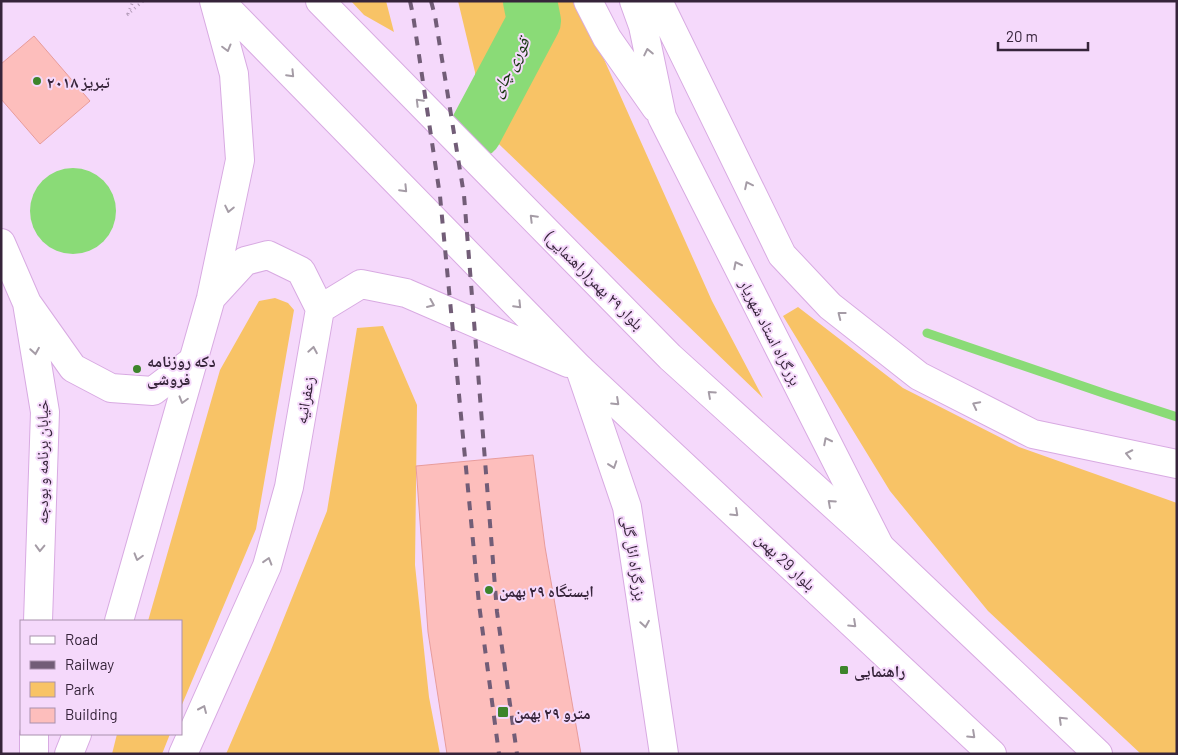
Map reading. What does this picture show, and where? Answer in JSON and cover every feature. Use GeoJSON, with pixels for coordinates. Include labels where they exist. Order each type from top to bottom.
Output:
{"type":"FeatureCollection","features":[{"type":"Feature","properties":{"kind":"main road"},"geometry":{"type":"LineString","coordinates":[[119,620],[211,298],[240,160],[234,74],[214,1]]}},
{"type":"Feature","properties":{"kind":"main road"},"geometry":{"type":"LineString","coordinates":[[220,1],[580,369]]}},
{"type":"Feature","properties":{"kind":"main road","name":"بلوار ٢٩ بهمن(راهنمایی)"},"geometry":{"type":"LineString","coordinates":[[320,1],[670,357],[880,547]]}},
{"type":"Feature","properties":{"kind":"main road","name":"بزرگراه استاد شهریار"},"geometry":{"type":"LineString","coordinates":[[588,1],[607,38],[662,117],[880,547]]}},
{"type":"Feature","properties":{"kind":"main road","name":"بزرگراه استاد شهریار"},"geometry":{"type":"LineString","coordinates":[[634,1],[643,26],[662,117]]}},
{"type":"Feature","properties":{"kind":"main road"},"geometry":{"type":"LineString","coordinates":[[658,1],[782,255],[830,306],[919,376],[1033,434],[1177,464]]}},
{"type":"Feature","properties":{"kind":"main road","name":"خیابان برنامه و بودجه"},"geometry":{"type":"LineString","coordinates":[[1,243],[27,303],[73,368],[111,388],[153,391],[194,360]]}},
{"type":"Feature","properties":{"kind":"main road"},"geometry":{"type":"LineString","coordinates":[[211,298],[245,261],[268,255],[301,271],[320,309],[361,284],[406,293],[580,369]]}},
{"type":"Feature","properties":{"kind":"main road","name":"خیابان برنامه و بودجه"},"geometry":{"type":"LineString","coordinates":[[27,303],[44,412],[38,620]]}},
{"type":"Feature","properties":{"kind":"main road","name":"زعفرانیه"},"geometry":{"type":"LineString","coordinates":[[183,754],[267,566],[289,487],[320,309]]}},
{"type":"Feature","properties":{"kind":"main road","name":"بزرگراه ائل گلی"},"geometry":{"type":"LineString","coordinates":[[580,369],[627,507],[664,754]]}},
{"type":"Feature","properties":{"kind":"main road","name":"بلوار 29 بهمن"},"geometry":{"type":"LineString","coordinates":[[580,369],[992,754]]}},
{"type":"Feature","properties":{"kind":"main road"},"geometry":{"type":"LineString","coordinates":[[880,547],[1098,754]]}},
{"type":"Feature","properties":{"kind":"main road"},"geometry":{"type":"LineString","coordinates":[[34,735],[34,754]]}},
{"type":"Feature","properties":{"kind":"main road"},"geometry":{"type":"LineString","coordinates":[[69,754],[77,735]]}},
{"type":"Feature","properties":{"kind":"path"},"geometry":{"type":"LineString","coordinates":[[133,1],[127,15],[143,1]]}},
{"type":"Feature","properties":{"kind":"green space"},"geometry":{"type":"Polygon","coordinates":[[[351,1],[386,1],[394,32],[364,15],[351,1]]]}},
{"type":"Feature","properties":{"kind":"green space"},"geometry":{"type":"Polygon","coordinates":[[[458,1],[578,1],[712,301],[763,398],[475,121],[475,72],[458,1]]]}},
{"type":"Feature","properties":{"kind":"green space"},"geometry":{"type":"Polygon","coordinates":[[[275,298],[288,303],[294,310],[256,529],[182,705],[182,620],[148,620],[220,370],[259,301],[275,298]]]}},
{"type":"Feature","properties":{"kind":"green space"},"geometry":{"type":"Polygon","coordinates":[[[798,307],[903,388],[1019,447],[1177,503],[1177,754],[1141,754],[988,611],[890,491],[783,316],[798,307]]]}},
{"type":"Feature","properties":{"kind":"green space"},"geometry":{"type":"Polygon","coordinates":[[[383,326],[417,405],[415,565],[429,697],[440,754],[226,754],[271,650],[327,511],[357,328],[383,326]]]}},
{"type":"Feature","properties":{"kind":"green space"},"geometry":{"type":"Polygon","coordinates":[[[117,735],[170,735],[162,754],[112,754],[117,735]]]}},
{"type":"Feature","properties":{"kind":"shaded area"},"geometry":{"type":"Polygon","coordinates":[[[73,168],[89,172],[103,181],[112,195],[116,211],[112,227],[103,241],[89,250],[73,254],[57,250],[43,241],[34,227],[30,211],[34,195],[43,181],[57,172],[73,168]]]}},
{"type":"Feature","properties":{"kind":"building","name":"تبریز ۲۰۱۸"},"geometry":{"type":"Polygon","coordinates":[[[34,36],[90,101],[40,144],[1,99],[1,64],[34,36]]]}},
{"type":"Feature","properties":{"kind":"building","name":"ایستگاه ۲۹ بهمن"},"geometry":{"type":"Polygon","coordinates":[[[533,455],[545,547],[581,754],[447,754],[428,632],[416,466],[533,455]]]}},
{"type":"Feature","properties":{"kind":"waterway","name":"قوری چای"},"geometry":{"type":"LineString","coordinates":[[475,132],[534,21],[530,1]]}},
{"type":"Feature","properties":{"kind":"waterway"},"geometry":{"type":"LineString","coordinates":[[927,333],[1177,417]]}},
{"type":"Feature","properties":{"kind":"railway"},"geometry":{"type":"LineString","coordinates":[[410,1],[440,196],[479,604],[499,754]]}},
{"type":"Feature","properties":{"kind":"railway"},"geometry":{"type":"LineString","coordinates":[[431,1],[464,195],[497,612],[517,754]]}},
{"type":"Feature","properties":{"kind":"place","name":"تبریز ۲۰۱۸"},"geometry":{"type":"Point","coordinates":[37,81]}},
{"type":"Feature","properties":{"kind":"place","name":"دکه روزنامه فروشی"},"geometry":{"type":"Point","coordinates":[137,369]}},
{"type":"Feature","properties":{"kind":"place","name":"ایستگاه ۲۹ بهمن"},"geometry":{"type":"Point","coordinates":[489,590]}},
{"type":"Feature","properties":{"kind":"place","name":"راهنمایی"},"geometry":{"type":"Point","coordinates":[844,670]}},
{"type":"Feature","properties":{"kind":"place","name":"مترو ۲۹ بهمن"},"geometry":{"type":"Point","coordinates":[503,712]}}]}
